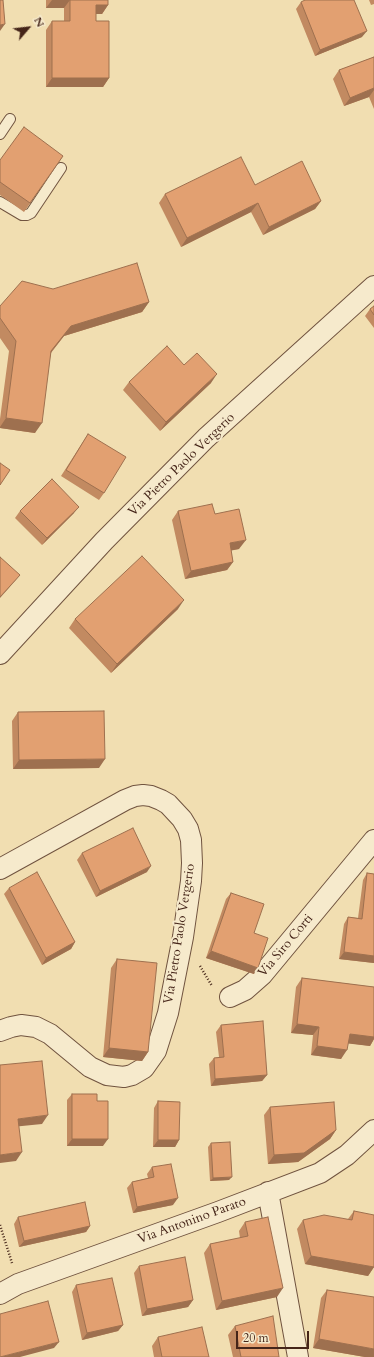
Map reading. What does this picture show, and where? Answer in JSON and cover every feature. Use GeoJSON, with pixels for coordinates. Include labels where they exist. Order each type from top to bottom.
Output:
{"type":"FeatureCollection","features":[{"type":"Feature","properties":{"kind":"street","name":"Via Pietro Paolo Vergerio"},"geometry":{"type":"LineString","coordinates":[[0,654],[104,541],[206,438],[374,286]]}},
{"type":"Feature","properties":{"kind":"street","name":"Via Pietro Paolo Vergerio"},"geometry":{"type":"LineString","coordinates":[[0,869],[125,800],[143,794],[168,804],[188,828],[191,840],[191,881],[168,1013],[156,1051],[144,1068],[132,1075],[124,1077],[107,1075],[90,1067],[50,1034],[36,1027],[21,1025],[0,1031]]}},
{"type":"Feature","properties":{"kind":"street","name":"Via Siro Corti"},"geometry":{"type":"LineString","coordinates":[[230,997],[245,990],[262,975],[374,840]]}},
{"type":"Feature","properties":{"kind":"street","name":"Via Antonino Parato"},"geometry":{"type":"LineString","coordinates":[[0,1294],[18,1284],[218,1212],[323,1171],[355,1148],[374,1130]]}},
{"type":"Feature","properties":{"kind":"street"},"geometry":{"type":"LineString","coordinates":[[268,1192],[298,1357]]}},
{"type":"Feature","properties":{"kind":"lane"},"geometry":{"type":"LineString","coordinates":[[0,134],[10,119]]}},
{"type":"Feature","properties":{"kind":"lane"},"geometry":{"type":"LineString","coordinates":[[0,202],[22,215],[31,213],[61,168]]}},
{"type":"Feature","properties":{"kind":"path"},"geometry":{"type":"LineString","coordinates":[[199,964],[216,990],[223,996],[230,997]]}},
{"type":"Feature","properties":{"kind":"path"},"geometry":{"type":"LineString","coordinates":[[0,1225],[14,1270]]}},
{"type":"Feature","properties":{"kind":"building"},"geometry":{"type":"Polygon","coordinates":[[[0,0],[3,0],[5,24],[0,25],[0,0]]]}},
{"type":"Feature","properties":{"kind":"building"},"geometry":{"type":"Polygon","coordinates":[[[70,0],[108,0],[108,5],[96,5],[96,21],[109,21],[109,78],[52,78],[52,21],[70,21],[70,0]]]}},
{"type":"Feature","properties":{"kind":"building"},"geometry":{"type":"Polygon","coordinates":[[[305,0],[354,0],[367,31],[320,50],[301,2],[305,0]]]}},
{"type":"Feature","properties":{"kind":"building"},"geometry":{"type":"Polygon","coordinates":[[[374,57],[374,88],[350,98],[339,70],[374,57]]]}},
{"type":"Feature","properties":{"kind":"building"},"geometry":{"type":"Polygon","coordinates":[[[24,127],[63,156],[30,203],[0,182],[0,160],[24,127]]]}},
{"type":"Feature","properties":{"kind":"building"},"geometry":{"type":"Polygon","coordinates":[[[241,157],[255,185],[302,161],[321,201],[269,227],[258,203],[187,238],[165,194],[241,157]]]}},
{"type":"Feature","properties":{"kind":"building"},"geometry":{"type":"Polygon","coordinates":[[[137,263],[149,302],[71,326],[51,351],[42,423],[6,418],[16,341],[0,318],[0,306],[22,281],[53,289],[137,263]]]}},
{"type":"Feature","properties":{"kind":"building"},"geometry":{"type":"Polygon","coordinates":[[[374,306],[374,315],[370,309],[374,306]]]}},
{"type":"Feature","properties":{"kind":"building"},"geometry":{"type":"Polygon","coordinates":[[[167,346],[184,365],[197,353],[217,374],[166,422],[129,382],[167,346]]]}},
{"type":"Feature","properties":{"kind":"building"},"geometry":{"type":"Polygon","coordinates":[[[88,434],[126,457],[104,493],[66,470],[88,434]]]}},
{"type":"Feature","properties":{"kind":"building"},"geometry":{"type":"Polygon","coordinates":[[[0,463],[10,470],[0,485],[0,463]]]}},
{"type":"Feature","properties":{"kind":"building"},"geometry":{"type":"Polygon","coordinates":[[[52,479],[79,507],[47,538],[20,511],[52,479]]]}},
{"type":"Feature","properties":{"kind":"building"},"geometry":{"type":"Polygon","coordinates":[[[212,504],[215,514],[239,509],[246,540],[230,543],[233,562],[191,571],[178,511],[212,504]]]}},
{"type":"Feature","properties":{"kind":"building"},"geometry":{"type":"Polygon","coordinates":[[[142,556],[184,600],[117,664],[75,619],[142,556]]]}},
{"type":"Feature","properties":{"kind":"building"},"geometry":{"type":"Polygon","coordinates":[[[0,557],[20,575],[0,597],[0,557]]]}},
{"type":"Feature","properties":{"kind":"building"},"geometry":{"type":"Polygon","coordinates":[[[104,711],[105,759],[19,760],[18,712],[104,711]]]}},
{"type":"Feature","properties":{"kind":"building"},"geometry":{"type":"Polygon","coordinates":[[[133,828],[151,866],[100,891],[82,853],[133,828]]]}},
{"type":"Feature","properties":{"kind":"building"},"geometry":{"type":"Polygon","coordinates":[[[37,872],[75,942],[46,958],[9,888],[37,872]]]}},
{"type":"Feature","properties":{"kind":"building"},"geometry":{"type":"Polygon","coordinates":[[[367,873],[374,874],[374,956],[344,952],[348,917],[362,919],[367,873]]]}},
{"type":"Feature","properties":{"kind":"building"},"geometry":{"type":"Polygon","coordinates":[[[231,893],[264,904],[254,933],[268,938],[258,968],[211,951],[231,893]]]}},
{"type":"Feature","properties":{"kind":"building"},"geometry":{"type":"Polygon","coordinates":[[[117,959],[157,963],[148,1052],[109,1048],[117,959]]]}},
{"type":"Feature","properties":{"kind":"building"},"geometry":{"type":"Polygon","coordinates":[[[302,978],[374,987],[374,1037],[350,1034],[347,1050],[317,1046],[319,1027],[297,1024],[302,978]]]}},
{"type":"Feature","properties":{"kind":"building"},"geometry":{"type":"Polygon","coordinates":[[[263,1021],[267,1075],[215,1079],[214,1058],[224,1057],[221,1025],[263,1021]]]}},
{"type":"Feature","properties":{"kind":"building"},"geometry":{"type":"Polygon","coordinates":[[[42,1061],[48,1115],[18,1119],[22,1152],[0,1155],[0,1065],[42,1061]]]}},
{"type":"Feature","properties":{"kind":"building"},"geometry":{"type":"Polygon","coordinates":[[[72,1094],[97,1094],[97,1101],[108,1101],[108,1139],[72,1139],[72,1094]]]}},
{"type":"Feature","properties":{"kind":"building"},"geometry":{"type":"Polygon","coordinates":[[[158,1101],[180,1102],[179,1140],[158,1140],[158,1101]]]}},
{"type":"Feature","properties":{"kind":"building"},"geometry":{"type":"Polygon","coordinates":[[[334,1102],[336,1130],[304,1153],[274,1155],[270,1107],[334,1102]]]}},
{"type":"Feature","properties":{"kind":"building"},"geometry":{"type":"Polygon","coordinates":[[[230,1142],[232,1177],[213,1178],[211,1143],[230,1142]]]}},
{"type":"Feature","properties":{"kind":"building"},"geometry":{"type":"Polygon","coordinates":[[[171,1164],[178,1198],[137,1207],[132,1182],[154,1177],[152,1167],[171,1164]]]}},
{"type":"Feature","properties":{"kind":"building"},"geometry":{"type":"Polygon","coordinates":[[[85,1202],[90,1226],[24,1241],[18,1217],[85,1202]]]}},
{"type":"Feature","properties":{"kind":"building"},"geometry":{"type":"Polygon","coordinates":[[[354,1211],[374,1215],[374,1267],[311,1256],[303,1220],[324,1215],[352,1220],[354,1211]]]}},
{"type":"Feature","properties":{"kind":"building"},"geometry":{"type":"Polygon","coordinates":[[[268,1217],[283,1288],[222,1301],[210,1244],[248,1236],[245,1222],[268,1217]]]}},
{"type":"Feature","properties":{"kind":"building"},"geometry":{"type":"Polygon","coordinates":[[[185,1257],[193,1300],[147,1309],[139,1266],[185,1257]]]}},
{"type":"Feature","properties":{"kind":"building"},"geometry":{"type":"Polygon","coordinates":[[[112,1278],[123,1325],[87,1333],[76,1285],[112,1278]]]}},
{"type":"Feature","properties":{"kind":"building"},"geometry":{"type":"Polygon","coordinates":[[[327,1290],[374,1297],[374,1349],[319,1339],[327,1290]]]}},
{"type":"Feature","properties":{"kind":"building"},"geometry":{"type":"Polygon","coordinates":[[[48,1301],[59,1342],[0,1357],[0,1314],[48,1301]]]}},
{"type":"Feature","properties":{"kind":"building"},"geometry":{"type":"Polygon","coordinates":[[[273,1316],[279,1357],[241,1357],[235,1326],[273,1316]]]}},
{"type":"Feature","properties":{"kind":"building"},"geometry":{"type":"Polygon","coordinates":[[[202,1327],[209,1357],[162,1357],[158,1337],[202,1327]]]}}]}
